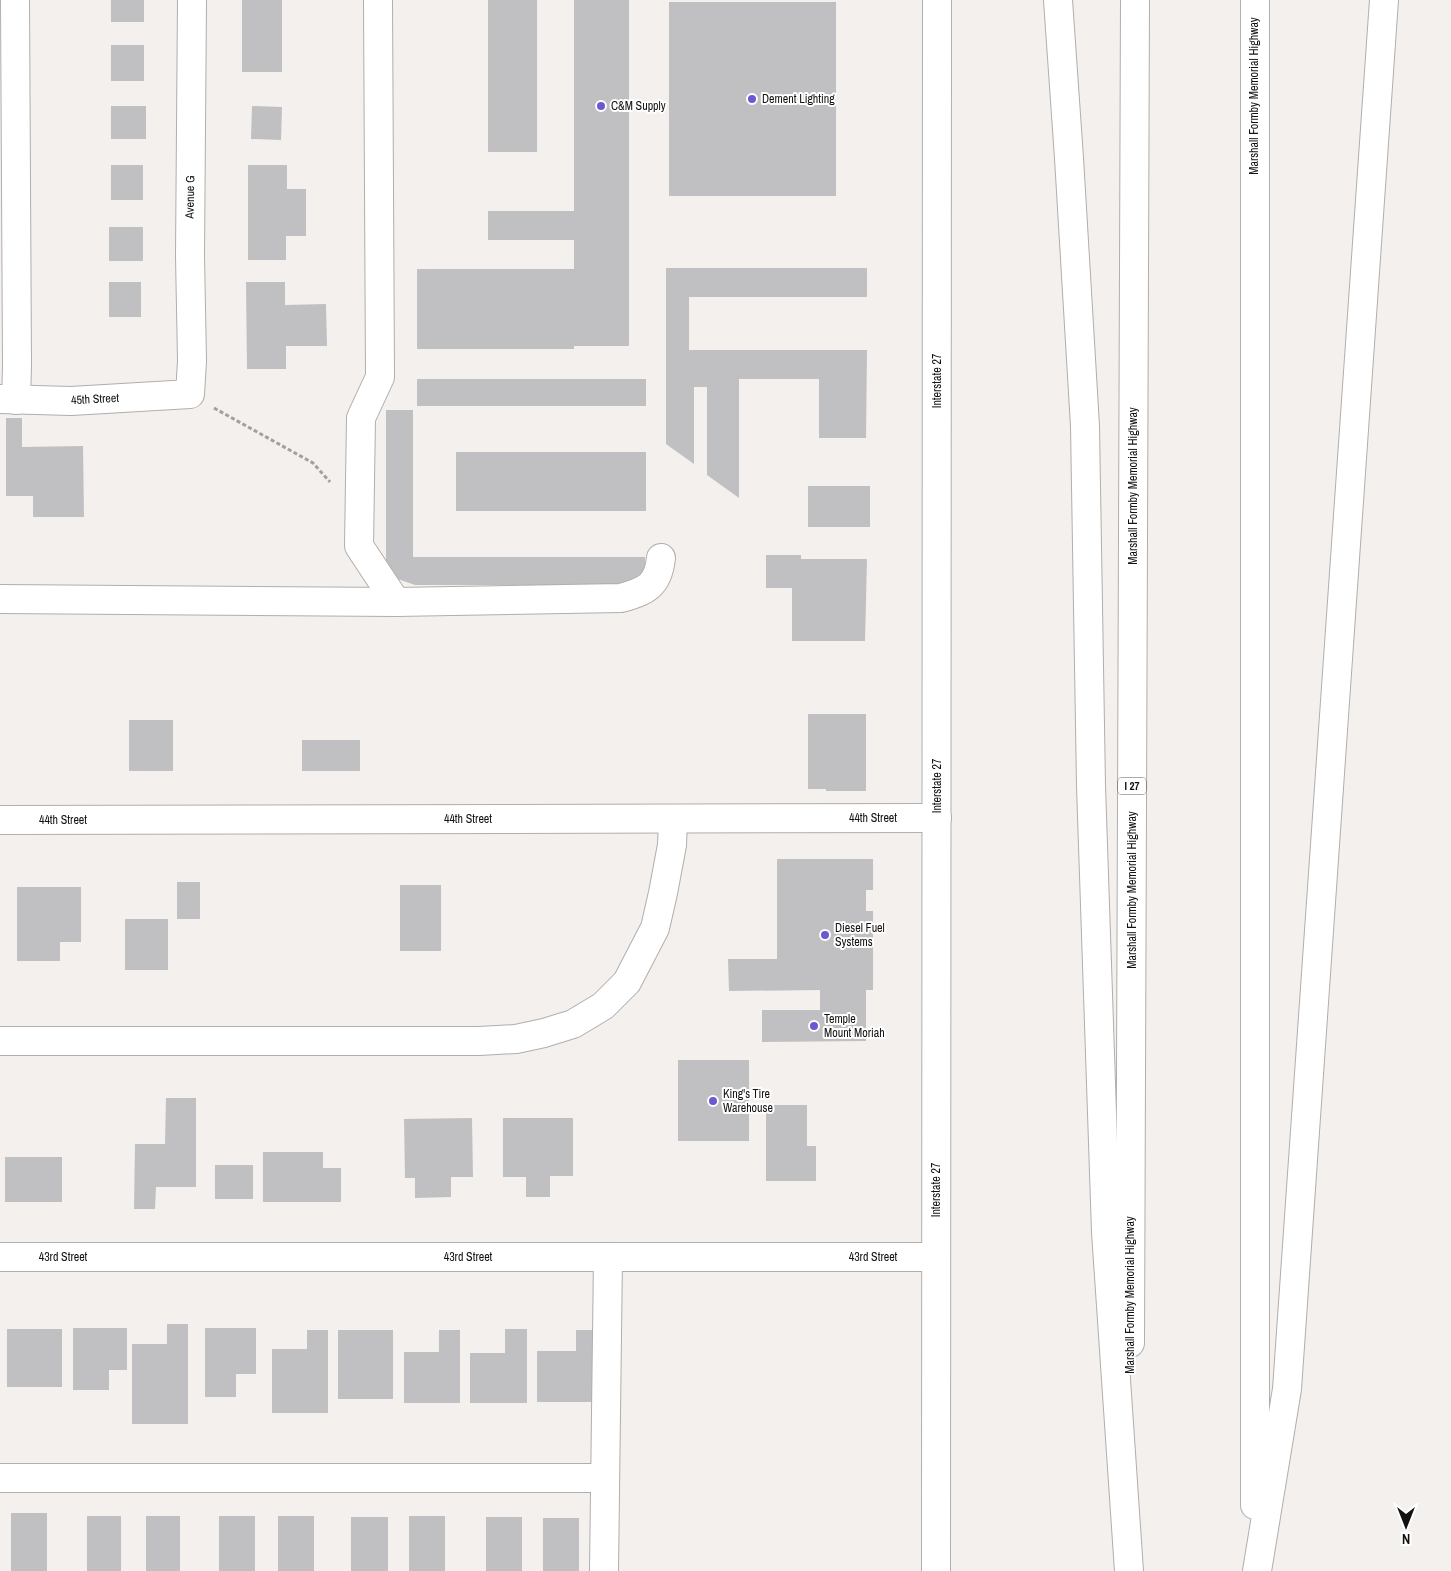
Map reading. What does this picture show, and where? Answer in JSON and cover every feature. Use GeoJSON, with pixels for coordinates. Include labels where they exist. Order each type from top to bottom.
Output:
{"type":"FeatureCollection","features":[{"type":"Feature","properties":{"kind":"main road"},"geometry":{"type":"LineString","coordinates":[[8,399],[15,0]]}},
{"type":"Feature","properties":{"kind":"main road","name":"Avenue G"},"geometry":{"type":"LineString","coordinates":[[190,394],[192,361],[190,246],[192,0]]}},
{"type":"Feature","properties":{"kind":"main road"},"geometry":{"type":"LineString","coordinates":[[378,0],[380,377],[361,418],[359,546],[396,602]]}},
{"type":"Feature","properties":{"kind":"main road","name":"Interstate 27"},"geometry":{"type":"LineString","coordinates":[[936,1571],[937,0]]}},
{"type":"Feature","properties":{"kind":"main road"},"geometry":{"type":"LineString","coordinates":[[1058,0],[1085,426],[1092,796],[1106,1232],[1129,1571]]}},
{"type":"Feature","properties":{"kind":"main road","name":"Marshall Formby Memorial Highway"},"geometry":{"type":"LineString","coordinates":[[1129,1571],[1134,0]]}},
{"type":"Feature","properties":{"kind":"main road","name":"Marshall Formby Memorial Highway"},"geometry":{"type":"LineString","coordinates":[[1255,0],[1256,1571]]}},
{"type":"Feature","properties":{"kind":"main road"},"geometry":{"type":"LineString","coordinates":[[1256,1571],[1287,1389],[1384,0]]}},
{"type":"Feature","properties":{"kind":"main road","name":"45th Street"},"geometry":{"type":"LineString","coordinates":[[8,399],[71,401],[190,394]]}},
{"type":"Feature","properties":{"kind":"main road"},"geometry":{"type":"LineString","coordinates":[[0,598],[396,602],[621,598],[641,593],[653,583],[660,569],[661,558]]}},
{"type":"Feature","properties":{"kind":"main road","name":"44th Street"},"geometry":{"type":"LineString","coordinates":[[0,820],[937,818]]}},
{"type":"Feature","properties":{"kind":"main road"},"geometry":{"type":"LineString","coordinates":[[0,1042],[479,1042],[516,1039],[573,1024],[603,1006],[627,982],[655,928],[664,893],[672,846],[673,819]]}},
{"type":"Feature","properties":{"kind":"main road","name":"43rd Street"},"geometry":{"type":"LineString","coordinates":[[0,1257],[936,1257]]}},
{"type":"Feature","properties":{"kind":"main road"},"geometry":{"type":"LineString","coordinates":[[604,1571],[608,1257]]}},
{"type":"Feature","properties":{"kind":"main road"},"geometry":{"type":"LineString","coordinates":[[0,1478],[605,1478]]}},
{"type":"Feature","properties":{"kind":"path"},"geometry":{"type":"LineString","coordinates":[[190,394],[312,462],[330,480],[333,488]]}},
{"type":"Feature","properties":{"kind":"building"},"geometry":{"type":"Polygon","coordinates":[[[111,0],[144,0],[144,22],[111,22],[111,0]]]}},
{"type":"Feature","properties":{"kind":"building"},"geometry":{"type":"Polygon","coordinates":[[[242,0],[282,0],[282,72],[242,72],[242,0]]]}},
{"type":"Feature","properties":{"kind":"building"},"geometry":{"type":"Polygon","coordinates":[[[488,0],[537,0],[537,152],[488,152],[488,0]]]}},
{"type":"Feature","properties":{"kind":"building","name":"C&M Supply"},"geometry":{"type":"Polygon","coordinates":[[[574,0],[629,0],[629,346],[574,346],[574,349],[417,349],[417,269],[574,269],[574,240],[488,240],[488,211],[574,211],[574,0]]]}},
{"type":"Feature","properties":{"kind":"building","name":"Dement Lighting"},"geometry":{"type":"Polygon","coordinates":[[[669,2],[836,2],[836,196],[669,196],[669,2]]]}},
{"type":"Feature","properties":{"kind":"building"},"geometry":{"type":"Polygon","coordinates":[[[111,45],[144,45],[144,81],[111,81],[111,45]]]}},
{"type":"Feature","properties":{"kind":"building"},"geometry":{"type":"Polygon","coordinates":[[[111,106],[146,106],[146,139],[111,139],[111,106]]]}},
{"type":"Feature","properties":{"kind":"building"},"geometry":{"type":"Polygon","coordinates":[[[252,106],[282,107],[281,140],[251,139],[252,106]]]}},
{"type":"Feature","properties":{"kind":"building"},"geometry":{"type":"Polygon","coordinates":[[[111,165],[143,165],[143,200],[111,200],[111,165]]]}},
{"type":"Feature","properties":{"kind":"building"},"geometry":{"type":"Polygon","coordinates":[[[248,165],[287,165],[287,189],[306,189],[306,236],[286,236],[286,260],[248,260],[248,165]]]}},
{"type":"Feature","properties":{"kind":"building"},"geometry":{"type":"Polygon","coordinates":[[[109,227],[143,227],[143,261],[109,261],[109,227]]]}},
{"type":"Feature","properties":{"kind":"building"},"geometry":{"type":"Polygon","coordinates":[[[666,268],[867,268],[867,297],[689,297],[689,350],[867,350],[866,438],[819,438],[819,379],[739,379],[739,498],[707,475],[707,387],[694,387],[694,464],[666,444],[666,268]]]}},
{"type":"Feature","properties":{"kind":"building"},"geometry":{"type":"Polygon","coordinates":[[[109,282],[141,282],[141,317],[109,317],[109,282]]]}},
{"type":"Feature","properties":{"kind":"building"},"geometry":{"type":"Polygon","coordinates":[[[246,282],[285,282],[285,305],[326,304],[327,346],[286,346],[286,369],[247,369],[246,282]]]}},
{"type":"Feature","properties":{"kind":"building"},"geometry":{"type":"Polygon","coordinates":[[[417,379],[646,379],[646,406],[417,406],[417,379]]]}},
{"type":"Feature","properties":{"kind":"building"},"geometry":{"type":"Polygon","coordinates":[[[386,410],[413,410],[413,557],[645,557],[645,571],[632,585],[415,585],[386,575],[386,410]]]}},
{"type":"Feature","properties":{"kind":"building"},"geometry":{"type":"Polygon","coordinates":[[[6,418],[22,418],[22,447],[83,446],[84,517],[33,517],[33,496],[6,496],[6,418]]]}},
{"type":"Feature","properties":{"kind":"building"},"geometry":{"type":"Polygon","coordinates":[[[456,452],[646,452],[646,511],[456,511],[456,452]]]}},
{"type":"Feature","properties":{"kind":"building"},"geometry":{"type":"Polygon","coordinates":[[[808,486],[870,486],[870,527],[808,527],[808,486]]]}},
{"type":"Feature","properties":{"kind":"building"},"geometry":{"type":"Polygon","coordinates":[[[766,555],[801,555],[801,559],[867,559],[865,641],[792,641],[792,588],[766,588],[766,555]]]}},
{"type":"Feature","properties":{"kind":"building"},"geometry":{"type":"Polygon","coordinates":[[[808,714],[866,714],[866,791],[808,789],[808,714]]]}},
{"type":"Feature","properties":{"kind":"building"},"geometry":{"type":"Polygon","coordinates":[[[129,720],[173,720],[173,771],[129,771],[129,720]]]}},
{"type":"Feature","properties":{"kind":"building"},"geometry":{"type":"Polygon","coordinates":[[[302,740],[360,740],[360,771],[302,771],[302,740]]]}},
{"type":"Feature","properties":{"kind":"building","name":"Diesel Fuel Systems"},"geometry":{"type":"Polygon","coordinates":[[[777,859],[873,859],[873,890],[866,890],[866,911],[873,911],[873,990],[866,990],[866,1041],[762,1042],[762,1010],[820,1010],[820,990],[729,991],[728,959],[777,959],[777,859]]]}},
{"type":"Feature","properties":{"kind":"building"},"geometry":{"type":"Polygon","coordinates":[[[177,882],[200,882],[200,919],[177,919],[177,882]]]}},
{"type":"Feature","properties":{"kind":"building"},"geometry":{"type":"Polygon","coordinates":[[[400,885],[441,885],[441,951],[400,951],[400,885]]]}},
{"type":"Feature","properties":{"kind":"building"},"geometry":{"type":"Polygon","coordinates":[[[17,887],[81,887],[81,942],[60,942],[60,961],[17,961],[17,887]]]}},
{"type":"Feature","properties":{"kind":"building"},"geometry":{"type":"Polygon","coordinates":[[[125,919],[168,919],[168,970],[125,970],[125,919]]]}},
{"type":"Feature","properties":{"kind":"building","name":"King's Tire Warehouse"},"geometry":{"type":"Polygon","coordinates":[[[678,1060],[749,1060],[749,1141],[678,1141],[678,1060]]]}},
{"type":"Feature","properties":{"kind":"building"},"geometry":{"type":"Polygon","coordinates":[[[166,1098],[196,1098],[196,1187],[156,1187],[155,1209],[134,1209],[135,1144],[165,1144],[166,1098]]]}},
{"type":"Feature","properties":{"kind":"building","name":"King's Tire Warehouse"},"geometry":{"type":"Polygon","coordinates":[[[766,1105],[807,1105],[807,1146],[816,1146],[816,1181],[766,1181],[766,1105]]]}},
{"type":"Feature","properties":{"kind":"building"},"geometry":{"type":"Polygon","coordinates":[[[472,1118],[473,1177],[451,1177],[451,1197],[415,1198],[415,1178],[405,1178],[404,1119],[472,1118]]]}},
{"type":"Feature","properties":{"kind":"building"},"geometry":{"type":"Polygon","coordinates":[[[503,1118],[573,1118],[573,1176],[550,1176],[550,1197],[526,1197],[526,1177],[503,1177],[503,1118]]]}},
{"type":"Feature","properties":{"kind":"building"},"geometry":{"type":"Polygon","coordinates":[[[263,1152],[323,1152],[323,1168],[341,1168],[341,1202],[263,1202],[263,1152]]]}},
{"type":"Feature","properties":{"kind":"building"},"geometry":{"type":"Polygon","coordinates":[[[5,1157],[62,1157],[62,1202],[5,1202],[5,1157]]]}},
{"type":"Feature","properties":{"kind":"building"},"geometry":{"type":"Polygon","coordinates":[[[215,1165],[253,1165],[253,1199],[215,1199],[215,1165]]]}},
{"type":"Feature","properties":{"kind":"building"},"geometry":{"type":"Polygon","coordinates":[[[167,1324],[188,1324],[188,1424],[132,1424],[132,1344],[167,1344],[167,1324]]]}},
{"type":"Feature","properties":{"kind":"building"},"geometry":{"type":"Polygon","coordinates":[[[73,1328],[127,1328],[127,1370],[109,1370],[109,1390],[73,1390],[73,1328]]]}},
{"type":"Feature","properties":{"kind":"building"},"geometry":{"type":"Polygon","coordinates":[[[205,1328],[256,1328],[256,1374],[236,1374],[236,1397],[205,1397],[205,1328]]]}},
{"type":"Feature","properties":{"kind":"building"},"geometry":{"type":"Polygon","coordinates":[[[7,1329],[62,1329],[62,1387],[7,1387],[7,1329]]]}},
{"type":"Feature","properties":{"kind":"building"},"geometry":{"type":"Polygon","coordinates":[[[505,1329],[527,1329],[527,1403],[470,1403],[470,1353],[505,1353],[505,1329]]]}},
{"type":"Feature","properties":{"kind":"building"},"geometry":{"type":"Polygon","coordinates":[[[307,1330],[328,1330],[328,1413],[272,1413],[272,1349],[307,1349],[307,1330]]]}},
{"type":"Feature","properties":{"kind":"building"},"geometry":{"type":"Polygon","coordinates":[[[338,1330],[393,1330],[393,1399],[338,1399],[338,1330]]]}},
{"type":"Feature","properties":{"kind":"building"},"geometry":{"type":"Polygon","coordinates":[[[439,1330],[460,1330],[460,1403],[404,1403],[404,1352],[439,1352],[439,1330]]]}},
{"type":"Feature","properties":{"kind":"building"},"geometry":{"type":"Polygon","coordinates":[[[576,1330],[594,1330],[594,1402],[537,1402],[537,1351],[576,1351],[576,1330]]]}},
{"type":"Feature","properties":{"kind":"building"},"geometry":{"type":"Polygon","coordinates":[[[11,1513],[47,1513],[47,1571],[11,1571],[11,1513]]]}},
{"type":"Feature","properties":{"kind":"building"},"geometry":{"type":"Polygon","coordinates":[[[87,1516],[121,1516],[121,1571],[87,1571],[87,1516]]]}},
{"type":"Feature","properties":{"kind":"building"},"geometry":{"type":"Polygon","coordinates":[[[146,1516],[180,1516],[180,1571],[146,1571],[146,1516]]]}},
{"type":"Feature","properties":{"kind":"building"},"geometry":{"type":"Polygon","coordinates":[[[219,1516],[255,1516],[255,1571],[219,1571],[219,1516]]]}},
{"type":"Feature","properties":{"kind":"building"},"geometry":{"type":"Polygon","coordinates":[[[278,1516],[314,1516],[314,1571],[278,1571],[278,1516]]]}},
{"type":"Feature","properties":{"kind":"building"},"geometry":{"type":"Polygon","coordinates":[[[409,1516],[445,1516],[445,1571],[409,1571],[409,1516]]]}},
{"type":"Feature","properties":{"kind":"building"},"geometry":{"type":"Polygon","coordinates":[[[351,1517],[388,1517],[388,1571],[351,1571],[351,1517]]]}},
{"type":"Feature","properties":{"kind":"building"},"geometry":{"type":"Polygon","coordinates":[[[486,1517],[522,1517],[522,1571],[486,1571],[486,1517]]]}},
{"type":"Feature","properties":{"kind":"building"},"geometry":{"type":"Polygon","coordinates":[[[543,1518],[579,1518],[579,1571],[543,1571],[543,1518]]]}},
{"type":"Feature","properties":{"kind":"place","name":"Dement Lighting"},"geometry":{"type":"Point","coordinates":[752,99]}},
{"type":"Feature","properties":{"kind":"place","name":"C&M Supply"},"geometry":{"type":"Point","coordinates":[601,106]}},
{"type":"Feature","properties":{"kind":"place","name":"Diesel Fuel Systems"},"geometry":{"type":"Point","coordinates":[825,935]}},
{"type":"Feature","properties":{"kind":"place","name":"Temple Mount Moriah"},"geometry":{"type":"Point","coordinates":[814,1026]}},
{"type":"Feature","properties":{"kind":"place","name":"King's Tire Warehouse"},"geometry":{"type":"Point","coordinates":[713,1101]}}]}
